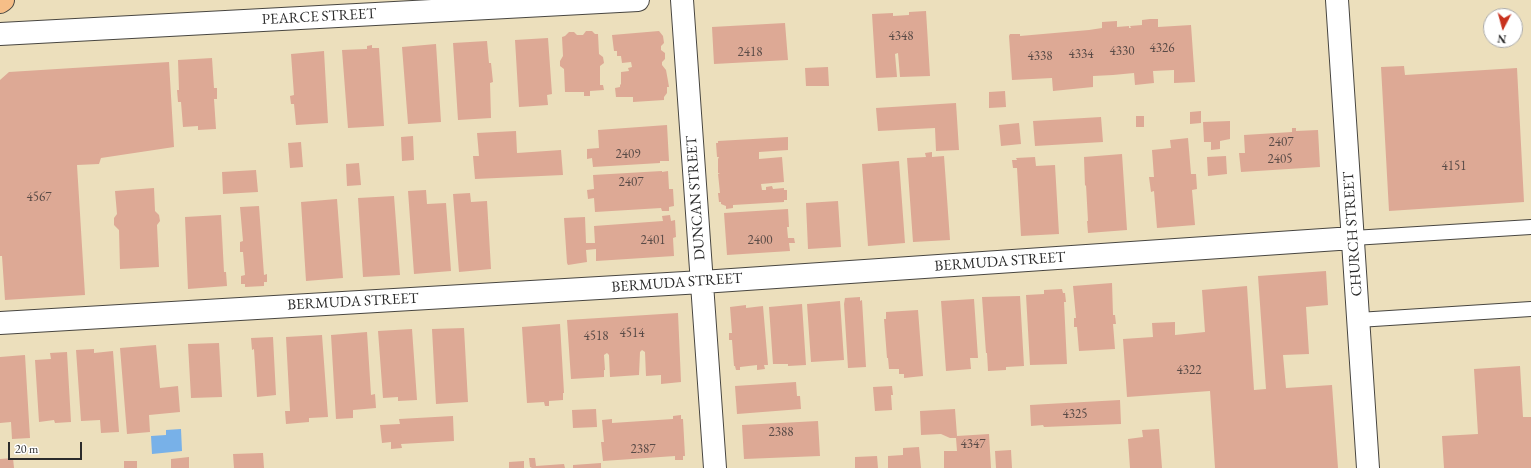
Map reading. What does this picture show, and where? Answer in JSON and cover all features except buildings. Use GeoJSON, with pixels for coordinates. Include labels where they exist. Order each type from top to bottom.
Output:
{"type":"FeatureCollection","features":[{"type":"Feature","properties":{"kind":"street","name":"PEARCE STREET"},"geometry":{"type":"LineString","coordinates":[[0,34],[638,0]]}},
{"type":"Feature","properties":{"kind":"street","name":"DUNCAN STREET"},"geometry":{"type":"LineString","coordinates":[[682,0],[715,468]]}},
{"type":"Feature","properties":{"kind":"street","name":"CHURCH STREET"},"geometry":{"type":"LineString","coordinates":[[1337,0],[1354,238],[1368,468]]}},
{"type":"Feature","properties":{"kind":"street","name":"BERMUDA STREET"},"geometry":{"type":"LineString","coordinates":[[0,323],[702,282],[1354,238]]}},
{"type":"Feature","properties":{"kind":"lane"},"geometry":{"type":"LineString","coordinates":[[1354,238],[1531,227]]}},
{"type":"Feature","properties":{"kind":"lane"},"geometry":{"type":"LineString","coordinates":[[1358,320],[1531,310]]}},
{"type":"Feature","properties":{"kind":"water"},"geometry":{"type":"Polygon","coordinates":[[[181,429],[182,451],[152,454],[151,436],[166,435],[166,430],[181,429]]]}}]}
